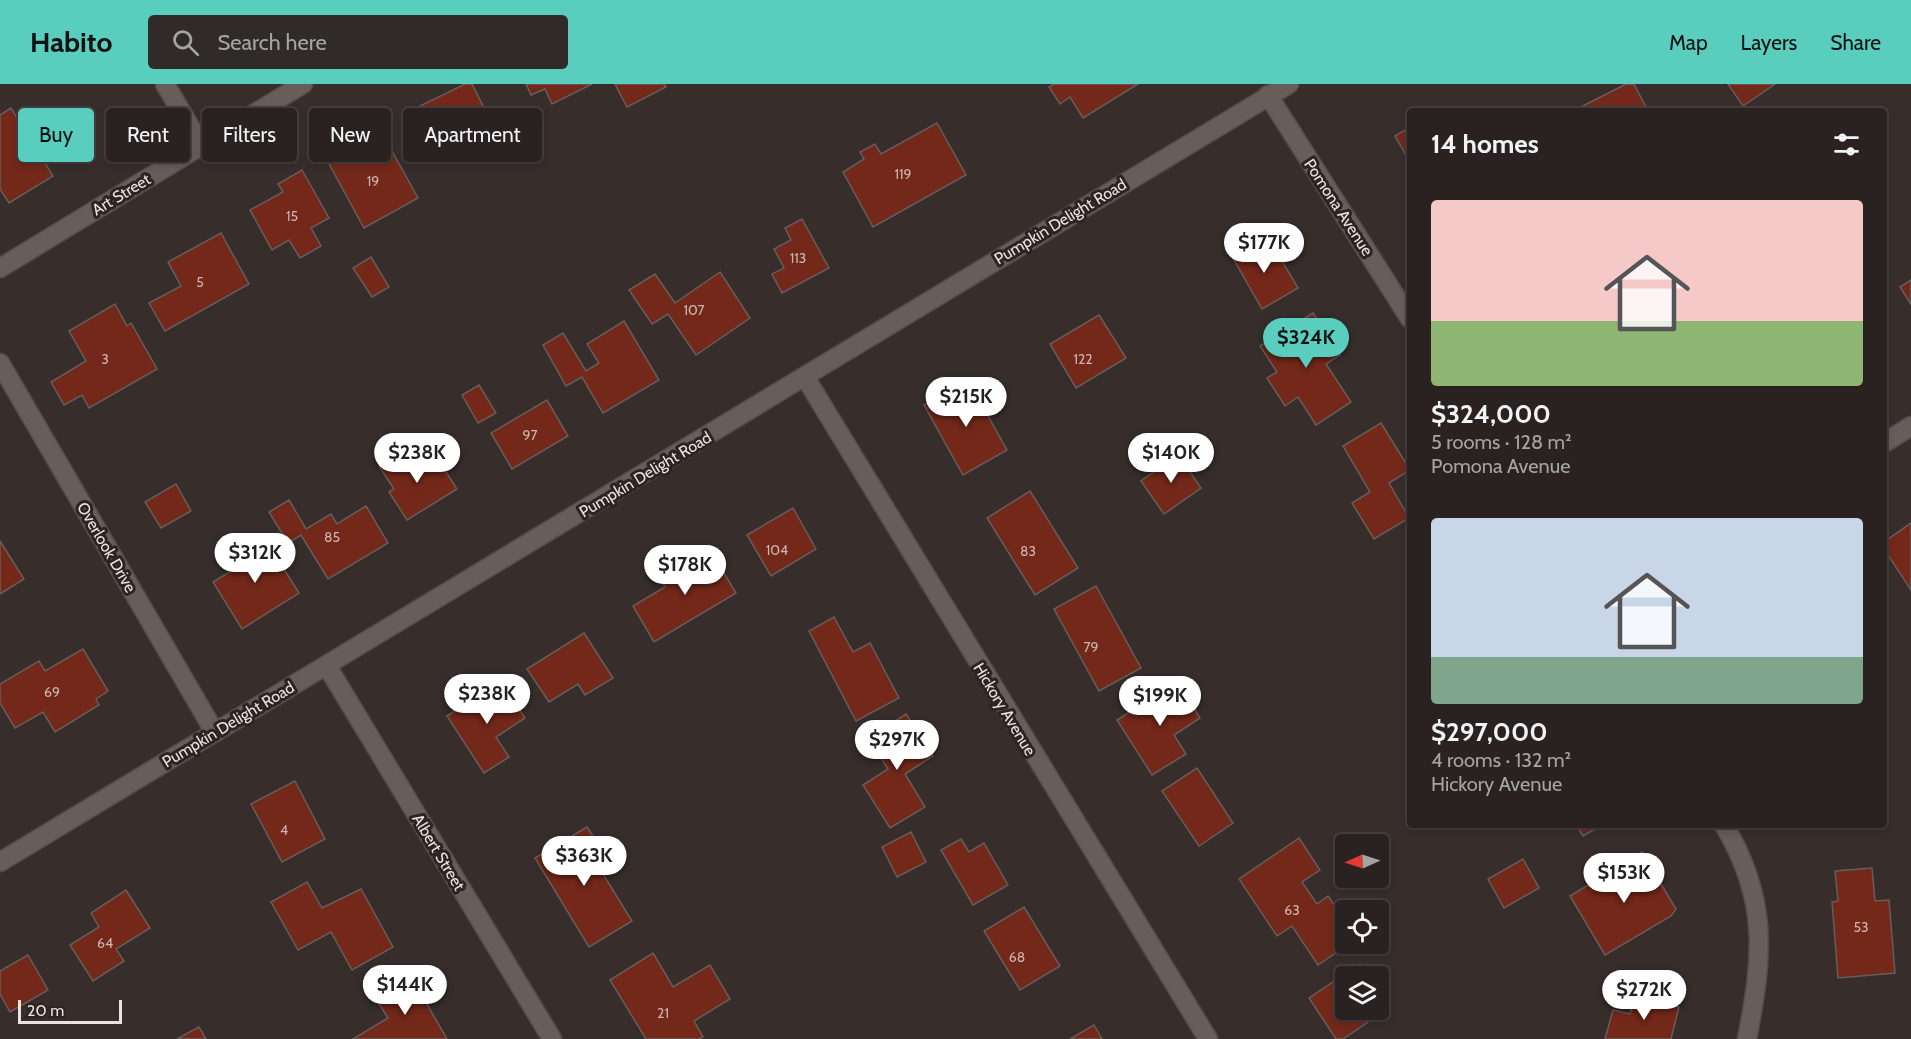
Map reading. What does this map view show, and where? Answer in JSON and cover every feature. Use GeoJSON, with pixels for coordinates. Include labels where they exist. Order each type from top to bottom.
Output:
{"type":"FeatureCollection","features":[{"type":"Feature","properties":{"kind":"street"},"geometry":{"type":"LineString","coordinates":[[165,84],[201,145]]}},
{"type":"Feature","properties":{"kind":"street","name":"Art Street"},"geometry":{"type":"LineString","coordinates":[[0,268],[303,84]]}},
{"type":"Feature","properties":{"kind":"street","name":"Pumpkin Delight Road"},"geometry":{"type":"LineString","coordinates":[[0,862],[214,730],[327,666],[1289,84]]}},
{"type":"Feature","properties":{"kind":"street","name":"Pomona Avenue"},"geometry":{"type":"LineString","coordinates":[[1268,95],[1407,314]]}},
{"type":"Feature","properties":{"kind":"street","name":"Overlook Drive"},"geometry":{"type":"LineString","coordinates":[[0,363],[214,730]]}},
{"type":"Feature","properties":{"kind":"street","name":"Hickory Avenue"},"geometry":{"type":"LineString","coordinates":[[805,377],[1208,1039]]}},
{"type":"Feature","properties":{"kind":"street"},"geometry":{"type":"LineString","coordinates":[[1887,441],[1911,426]]}},
{"type":"Feature","properties":{"kind":"street","name":"Albert Street"},"geometry":{"type":"LineString","coordinates":[[327,666],[552,1039]]}},
{"type":"Feature","properties":{"kind":"street"},"geometry":{"type":"LineString","coordinates":[[1726,828],[1753,883],[1760,940],[1757,987],[1747,1039]]}},
{"type":"Feature","properties":{"kind":"building"},"geometry":{"type":"Polygon","coordinates":[[[465,84],[472,84],[484,108],[416,108],[465,84]]]}},
{"type":"Feature","properties":{"kind":"building"},"geometry":{"type":"Polygon","coordinates":[[[526,84],[592,84],[552,104],[545,89],[531,95],[526,84]]]}},
{"type":"Feature","properties":{"kind":"building"},"geometry":{"type":"Polygon","coordinates":[[[615,84],[664,84],[666,87],[627,107],[615,84]]]}},
{"type":"Feature","properties":{"kind":"building"},"geometry":{"type":"Polygon","coordinates":[[[1054,84],[1138,84],[1083,118],[1070,97],[1060,104],[1049,87],[1054,84]]]}},
{"type":"Feature","properties":{"kind":"building"},"geometry":{"type":"Polygon","coordinates":[[[1626,84],[1634,84],[1646,108],[1579,108],[1626,84]]]}},
{"type":"Feature","properties":{"kind":"building"},"geometry":{"type":"Polygon","coordinates":[[[1728,84],[1775,84],[1743,106],[1728,84]]]}},
{"type":"Feature","properties":{"kind":"building"},"geometry":{"type":"Polygon","coordinates":[[[11,108],[18,119],[18,162],[44,162],[53,176],[9,203],[0,189],[0,115],[11,108]]]}},
{"type":"Feature","properties":{"kind":"building"},"geometry":{"type":"Polygon","coordinates":[[[937,123],[966,175],[873,227],[843,172],[864,159],[860,152],[875,144],[881,154],[937,123]]]}},
{"type":"Feature","properties":{"kind":"building"},"geometry":{"type":"Polygon","coordinates":[[[1407,129],[1407,157],[1395,136],[1407,129]]]}},
{"type":"Feature","properties":{"kind":"building"},"geometry":{"type":"Polygon","coordinates":[[[391,149],[418,198],[364,228],[328,162],[391,162],[391,149]]]}},
{"type":"Feature","properties":{"kind":"building"},"geometry":{"type":"Polygon","coordinates":[[[302,170],[329,218],[311,228],[321,246],[300,258],[289,240],[272,250],[250,210],[283,192],[278,184],[302,170]]]}},
{"type":"Feature","properties":{"kind":"building"},"geometry":{"type":"Polygon","coordinates":[[[802,219],[829,268],[782,293],[772,274],[784,268],[774,249],[791,240],[785,228],[802,219]]]}},
{"type":"Feature","properties":{"kind":"building"},"geometry":{"type":"Polygon","coordinates":[[[221,233],[249,284],[165,331],[149,303],[181,286],[168,262],[221,233]]]}},
{"type":"Feature","properties":{"kind":"building"},"geometry":{"type":"Polygon","coordinates":[[[1237,240],[1247,258],[1272,244],[1298,288],[1262,309],[1226,246],[1237,240]]]}},
{"type":"Feature","properties":{"kind":"building"},"geometry":{"type":"Polygon","coordinates":[[[371,257],[389,287],[372,297],[353,268],[371,257]]]}},
{"type":"Feature","properties":{"kind":"building"},"geometry":{"type":"Polygon","coordinates":[[[720,272],[750,318],[696,355],[668,314],[652,324],[629,290],[655,274],[675,303],[720,272]]]}},
{"type":"Feature","properties":{"kind":"building"},"geometry":{"type":"Polygon","coordinates":[[[1911,280],[1911,304],[1900,287],[1911,280]]]}},
{"type":"Feature","properties":{"kind":"building"},"geometry":{"type":"Polygon","coordinates":[[[115,304],[127,326],[131,323],[157,369],[89,408],[82,395],[64,405],[51,382],[86,361],[69,331],[115,304]]]}},
{"type":"Feature","properties":{"kind":"building"},"geometry":{"type":"Polygon","coordinates":[[[1313,313],[1340,355],[1326,364],[1351,402],[1316,425],[1298,397],[1285,406],[1267,378],[1277,372],[1260,346],[1313,313]]]}},
{"type":"Feature","properties":{"kind":"building"},"geometry":{"type":"Polygon","coordinates":[[[1099,315],[1126,358],[1076,388],[1050,344],[1099,315]]]}},
{"type":"Feature","properties":{"kind":"building"},"geometry":{"type":"Polygon","coordinates":[[[624,321],[659,380],[603,413],[582,377],[566,386],[543,345],[563,333],[586,371],[599,363],[587,344],[624,321]]]}},
{"type":"Feature","properties":{"kind":"building"},"geometry":{"type":"Polygon","coordinates":[[[968,380],[1007,450],[963,475],[924,405],[968,380]]]}},
{"type":"Feature","properties":{"kind":"building"},"geometry":{"type":"Polygon","coordinates":[[[479,385],[496,413],[478,423],[462,395],[479,385]]]}},
{"type":"Feature","properties":{"kind":"building"},"geometry":{"type":"Polygon","coordinates":[[[547,400],[568,436],[512,469],[491,433],[547,400]]]}},
{"type":"Feature","properties":{"kind":"building"},"geometry":{"type":"Polygon","coordinates":[[[1381,423],[1407,465],[1407,472],[1389,483],[1407,514],[1407,519],[1374,539],[1352,503],[1370,492],[1343,446],[1381,423]]]}},
{"type":"Feature","properties":{"kind":"building"},"geometry":{"type":"Polygon","coordinates":[[[403,451],[414,469],[435,455],[457,489],[407,520],[389,492],[394,489],[379,466],[403,451]]]}},
{"type":"Feature","properties":{"kind":"building"},"geometry":{"type":"Polygon","coordinates":[[[1178,455],[1201,488],[1164,514],[1141,481],[1178,455]]]}},
{"type":"Feature","properties":{"kind":"building"},"geometry":{"type":"Polygon","coordinates":[[[176,484],[191,511],[161,528],[145,502],[176,484]]]}},
{"type":"Feature","properties":{"kind":"building"},"geometry":{"type":"Polygon","coordinates":[[[1030,491],[1078,568],[1035,595],[987,518],[1030,491]]]}},
{"type":"Feature","properties":{"kind":"building"},"geometry":{"type":"Polygon","coordinates":[[[289,500],[306,529],[331,514],[337,524],[366,506],[388,543],[328,579],[301,535],[288,543],[269,512],[289,500]]]}},
{"type":"Feature","properties":{"kind":"building"},"geometry":{"type":"Polygon","coordinates":[[[793,508],[816,549],[771,576],[747,535],[793,508]]]}},
{"type":"Feature","properties":{"kind":"building"},"geometry":{"type":"Polygon","coordinates":[[[1911,523],[1911,590],[1887,554],[1887,540],[1911,523]]]}},
{"type":"Feature","properties":{"kind":"building"},"geometry":{"type":"Polygon","coordinates":[[[264,537],[299,593],[242,629],[213,582],[233,570],[228,560],[264,537]]]}},
{"type":"Feature","properties":{"kind":"building"},"geometry":{"type":"Polygon","coordinates":[[[0,541],[24,579],[0,594],[0,541]]]}},
{"type":"Feature","properties":{"kind":"building"},"geometry":{"type":"Polygon","coordinates":[[[710,550],[736,593],[654,642],[633,606],[665,587],[661,580],[710,550]]]}},
{"type":"Feature","properties":{"kind":"building"},"geometry":{"type":"Polygon","coordinates":[[[1096,586],[1141,668],[1099,691],[1054,609],[1096,586]]]}},
{"type":"Feature","properties":{"kind":"building"},"geometry":{"type":"Polygon","coordinates":[[[834,617],[853,652],[870,643],[899,698],[856,721],[809,631],[834,617]]]}},
{"type":"Feature","properties":{"kind":"building"},"geometry":{"type":"Polygon","coordinates":[[[584,633],[613,678],[585,695],[578,684],[549,702],[527,669],[584,633]]]}},
{"type":"Feature","properties":{"kind":"building"},"geometry":{"type":"Polygon","coordinates":[[[83,649],[108,691],[96,699],[99,705],[55,732],[43,712],[15,728],[0,703],[0,684],[39,661],[45,671],[83,649]]]}},
{"type":"Feature","properties":{"kind":"building"},"geometry":{"type":"Polygon","coordinates":[[[501,681],[525,718],[496,737],[509,757],[484,773],[447,716],[501,681]]]}},
{"type":"Feature","properties":{"kind":"building"},"geometry":{"type":"Polygon","coordinates":[[[1177,682],[1200,718],[1174,735],[1186,754],[1152,775],[1117,720],[1177,682]]]}},
{"type":"Feature","properties":{"kind":"building"},"geometry":{"type":"Polygon","coordinates":[[[906,714],[933,756],[905,774],[925,807],[890,828],[863,785],[888,769],[868,738],[906,714]]]}},
{"type":"Feature","properties":{"kind":"building"},"geometry":{"type":"Polygon","coordinates":[[[1197,768],[1233,823],[1199,846],[1162,791],[1197,768]]]}},
{"type":"Feature","properties":{"kind":"building"},"geometry":{"type":"Polygon","coordinates":[[[295,781],[325,839],[282,862],[251,804],[295,781]]]}},
{"type":"Feature","properties":{"kind":"building"},"geometry":{"type":"Polygon","coordinates":[[[587,827],[600,847],[590,853],[632,921],[589,947],[535,858],[587,827]]]}},
{"type":"Feature","properties":{"kind":"building"},"geometry":{"type":"Polygon","coordinates":[[[1578,828],[1597,828],[1583,836],[1578,828]]]}},
{"type":"Feature","properties":{"kind":"building"},"geometry":{"type":"Polygon","coordinates":[[[911,832],[926,862],[897,877],[882,847],[911,832]]]}},
{"type":"Feature","properties":{"kind":"building"},"geometry":{"type":"Polygon","coordinates":[[[1299,838],[1320,870],[1302,882],[1317,904],[1328,896],[1335,906],[1335,953],[1318,965],[1292,926],[1277,936],[1239,879],[1299,838]]]}},
{"type":"Feature","properties":{"kind":"building"},"geometry":{"type":"Polygon","coordinates":[[[961,839],[969,852],[984,843],[1008,885],[973,905],[941,850],[961,839]]]}},
{"type":"Feature","properties":{"kind":"building"},"geometry":{"type":"Polygon","coordinates":[[[1642,852],[1676,909],[1671,916],[1605,955],[1570,896],[1642,852]]]}},
{"type":"Feature","properties":{"kind":"building"},"geometry":{"type":"Polygon","coordinates":[[[1523,859],[1539,888],[1504,908],[1488,879],[1523,859]]]}},
{"type":"Feature","properties":{"kind":"building"},"geometry":{"type":"Polygon","coordinates":[[[1872,868],[1875,901],[1889,900],[1895,973],[1838,978],[1832,902],[1838,901],[1835,871],[1872,868]]]}},
{"type":"Feature","properties":{"kind":"building"},"geometry":{"type":"Polygon","coordinates":[[[307,882],[322,908],[361,889],[393,947],[352,970],[331,932],[298,950],[271,902],[307,882]]]}},
{"type":"Feature","properties":{"kind":"building"},"geometry":{"type":"Polygon","coordinates":[[[126,890],[150,928],[116,949],[124,961],[93,981],[70,945],[99,927],[91,913],[126,890]]]}},
{"type":"Feature","properties":{"kind":"building"},"geometry":{"type":"Polygon","coordinates":[[[1024,907],[1060,966],[1020,990],[984,931],[1024,907]]]}},
{"type":"Feature","properties":{"kind":"building"},"geometry":{"type":"Polygon","coordinates":[[[653,953],[673,987],[710,965],[730,999],[694,1021],[703,1037],[699,1039],[646,1039],[610,980],[653,953]]]}},
{"type":"Feature","properties":{"kind":"building"},"geometry":{"type":"Polygon","coordinates":[[[28,955],[48,990],[10,1012],[0,994],[0,971],[28,955]]]}},
{"type":"Feature","properties":{"kind":"building"},"geometry":{"type":"Polygon","coordinates":[[[412,978],[447,1039],[353,1039],[388,1018],[376,999],[412,978]]]}},
{"type":"Feature","properties":{"kind":"building"},"geometry":{"type":"Polygon","coordinates":[[[1335,981],[1335,1020],[1371,1020],[1343,1039],[1336,1039],[1309,998],[1335,981]]]}},
{"type":"Feature","properties":{"kind":"building"},"geometry":{"type":"Polygon","coordinates":[[[1635,996],[1679,1007],[1671,1039],[1605,1039],[1613,1010],[1630,1014],[1635,996]]]}},
{"type":"Feature","properties":{"kind":"building"},"geometry":{"type":"Polygon","coordinates":[[[1094,1025],[1102,1039],[1070,1039],[1094,1025]]]}},
{"type":"Feature","properties":{"kind":"building"},"geometry":{"type":"Polygon","coordinates":[[[199,1027],[206,1039],[177,1039],[199,1027]]]}}]}
